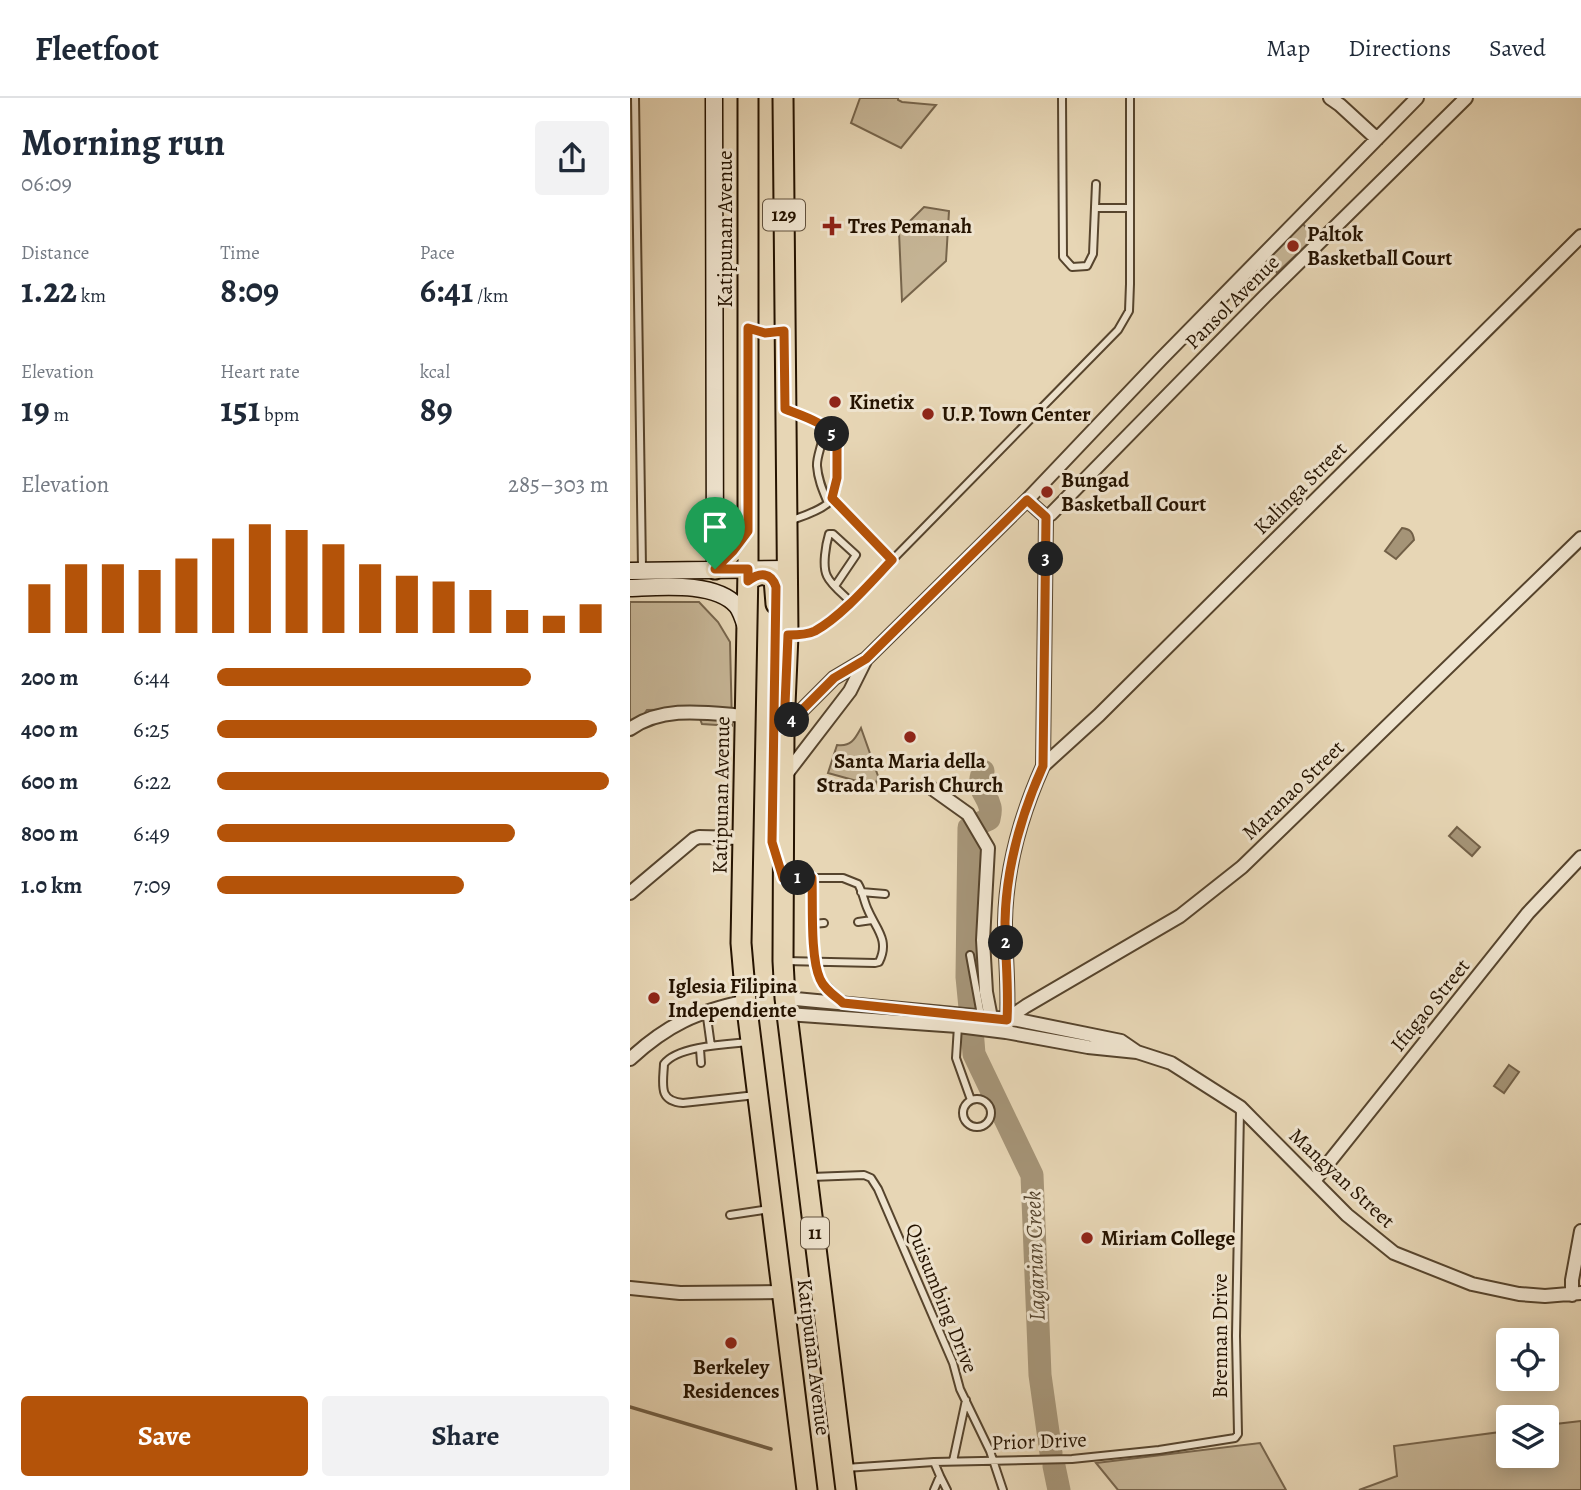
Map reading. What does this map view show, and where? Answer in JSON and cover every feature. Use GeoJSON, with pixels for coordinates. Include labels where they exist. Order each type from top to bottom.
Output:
{"type":"FeatureCollection","features":[{"type":"Feature","properties":{"kind":"main road","name":"Katipunan Avenue"},"geometry":{"type":"LineString","coordinates":[[748,98],[748,575],[741,943],[807,1490]]}},
{"type":"Feature","properties":{"kind":"main road","name":"Katipunan Avenue"},"geometry":{"type":"LineString","coordinates":[[783,98],[788,635],[784,728],[783,961],[786,1006],[846,1490]]}},
{"type":"Feature","properties":{"kind":"main road"},"geometry":{"type":"LineString","coordinates":[[748,328],[765,333],[784,331]]}},
{"type":"Feature","properties":{"kind":"main road"},"geometry":{"type":"LineString","coordinates":[[715,569],[748,531]]}},
{"type":"Feature","properties":{"kind":"main road"},"geometry":{"type":"LineString","coordinates":[[748,575],[768,575],[774,579],[776,587],[771,824],[772,842],[783,875]]}},
{"type":"Feature","properties":{"kind":"street","name":"Katipunan Avenue"},"geometry":{"type":"LineString","coordinates":[[714,98],[715,569]]}},
{"type":"Feature","properties":{"kind":"street"},"geometry":{"type":"LineString","coordinates":[[1330,98],[1377,139]]}},
{"type":"Feature","properties":{"kind":"street","name":"Pansol Avenue"},"geometry":{"type":"LineString","coordinates":[[784,728],[834,678],[866,659],[1027,500],[1417,98]]}},
{"type":"Feature","properties":{"kind":"street","name":"Pansol Avenue"},"geometry":{"type":"LineString","coordinates":[[1046,517],[1466,98]]}},
{"type":"Feature","properties":{"kind":"street","name":"Kalinga Street"},"geometry":{"type":"LineString","coordinates":[[1043,766],[1099,715],[1581,236]]}},
{"type":"Feature","properties":{"kind":"street"},"geometry":{"type":"LineString","coordinates":[[1007,1026],[1005,920],[1014,845],[1027,802],[1043,766],[1046,517],[1027,500]]}},
{"type":"Feature","properties":{"kind":"street","name":"Maranao Street"},"geometry":{"type":"LineString","coordinates":[[1007,1026],[1026,1006],[1180,916],[1242,867],[1581,538]]}},
{"type":"Feature","properties":{"kind":"street"},"geometry":{"type":"LineString","coordinates":[[636,570],[715,569],[748,575],[787,569]]}},
{"type":"Feature","properties":{"kind":"street"},"geometry":{"type":"LineString","coordinates":[[630,588],[699,588],[722,596],[737,607],[747,629]]}},
{"type":"Feature","properties":{"kind":"street","name":"Pansol Avenue"},"geometry":{"type":"LineString","coordinates":[[784,777],[850,691],[866,659]]}},
{"type":"Feature","properties":{"kind":"street"},"geometry":{"type":"LineString","coordinates":[[630,729],[653,716],[670,713],[746,716]]}},
{"type":"Feature","properties":{"kind":"street"},"geometry":{"type":"LineString","coordinates":[[933,789],[968,814],[988,848],[983,940],[986,1017]]}},
{"type":"Feature","properties":{"kind":"street"},"geometry":{"type":"LineString","coordinates":[[630,892],[694,838],[743,838]]}},
{"type":"Feature","properties":{"kind":"street","name":"Ifugao Street"},"geometry":{"type":"LineString","coordinates":[[1314,1181],[1528,913],[1581,858]]}},
{"type":"Feature","properties":{"kind":"street"},"geometry":{"type":"LineString","coordinates":[[630,1059],[649,1041],[681,1021],[706,1010],[746,1001]]}},
{"type":"Feature","properties":{"kind":"street","name":"Mangyan Street"},"geometry":{"type":"LineString","coordinates":[[786,1006],[843,1003],[986,1017],[1007,1026],[1088,1047],[1137,1052],[1171,1063],[1240,1107],[1347,1215],[1394,1252],[1472,1284],[1519,1294],[1577,1294]]}},
{"type":"Feature","properties":{"kind":"street","name":"Mangyan Street"},"geometry":{"type":"LineString","coordinates":[[786,1006],[958,1026],[1007,1026]]}},
{"type":"Feature","properties":{"kind":"street"},"geometry":{"type":"LineString","coordinates":[[1577,1294],[1572,1280],[1581,1231]]}},
{"type":"Feature","properties":{"kind":"street"},"geometry":{"type":"LineString","coordinates":[[630,1288],[680,1293],[783,1292]]}},
{"type":"Feature","properties":{"kind":"lane"},"geometry":{"type":"LineString","coordinates":[[635,98],[641,462],[636,570]]}},
{"type":"Feature","properties":{"kind":"lane"},"geometry":{"type":"LineString","coordinates":[[1062,98],[1063,257],[1072,267],[1087,266],[1093,254],[1096,184]]}},
{"type":"Feature","properties":{"kind":"lane"},"geometry":{"type":"LineString","coordinates":[[788,635],[815,631],[851,602],[1118,330],[1129,311],[1130,98]]}},
{"type":"Feature","properties":{"kind":"lane"},"geometry":{"type":"LineString","coordinates":[[1095,208],[1129,208]]}},
{"type":"Feature","properties":{"kind":"lane"},"geometry":{"type":"LineString","coordinates":[[630,290],[639,291]]}},
{"type":"Feature","properties":{"kind":"lane"},"geometry":{"type":"LineString","coordinates":[[785,409],[816,421],[837,440],[837,478],[830,501],[786,523]]}},
{"type":"Feature","properties":{"kind":"lane"},"geometry":{"type":"LineString","coordinates":[[821,426],[823,437],[817,465],[821,486],[830,501],[892,560]]}},
{"type":"Feature","properties":{"kind":"lane"},"geometry":{"type":"LineString","coordinates":[[631,462],[641,462]]}},
{"type":"Feature","properties":{"kind":"lane"},"geometry":{"type":"LineString","coordinates":[[835,586],[856,555],[830,534],[825,572],[827,577],[835,586],[851,602]]}},
{"type":"Feature","properties":{"kind":"lane"},"geometry":{"type":"LineString","coordinates":[[783,875],[843,878],[853,881],[882,936],[879,962],[783,961]]}},
{"type":"Feature","properties":{"kind":"lane"},"geometry":{"type":"LineString","coordinates":[[812,878],[815,961],[820,979],[843,1003]]}},
{"type":"Feature","properties":{"kind":"lane"},"geometry":{"type":"LineString","coordinates":[[861,892],[885,894]]}},
{"type":"Feature","properties":{"kind":"lane"},"geometry":{"type":"LineString","coordinates":[[858,922],[872,920]]}},
{"type":"Feature","properties":{"kind":"lane"},"geometry":{"type":"LineString","coordinates":[[813,924],[824,923]]}},
{"type":"Feature","properties":{"kind":"lane"},"geometry":{"type":"LineString","coordinates":[[970,955],[986,1017]]}},
{"type":"Feature","properties":{"kind":"lane"},"geometry":{"type":"LineString","coordinates":[[706,1010],[711,1046]]}},
{"type":"Feature","properties":{"kind":"lane"},"geometry":{"type":"LineString","coordinates":[[958,1026],[956,1058],[971,1100]]}},
{"type":"Feature","properties":{"kind":"lane"},"geometry":{"type":"LineString","coordinates":[[751,1041],[711,1046],[667,1059],[664,1064],[663,1089],[666,1098],[671,1102],[758,1095]]}},
{"type":"Feature","properties":{"kind":"lane"},"geometry":{"type":"LineString","coordinates":[[700,1049],[701,1063]]}},
{"type":"Feature","properties":{"kind":"lane"},"geometry":{"type":"LineString","coordinates":[[705,1091],[707,1101]]}},
{"type":"Feature","properties":{"kind":"lane"},"geometry":{"type":"LineString","coordinates":[[971,1100],[982,1100],[990,1107],[990,1117],[983,1125],[972,1126],[964,1119],[964,1108],[971,1100]]}},
{"type":"Feature","properties":{"kind":"lane","name":"Brennan Drive"},"geometry":{"type":"LineString","coordinates":[[1235,1438],[1238,1434],[1236,1336],[1240,1107]]}},
{"type":"Feature","properties":{"kind":"lane","name":"Quisumbing Drive"},"geometry":{"type":"LineString","coordinates":[[808,1177],[864,1175],[871,1178],[948,1351],[1003,1490]]}},
{"type":"Feature","properties":{"kind":"lane"},"geometry":{"type":"LineString","coordinates":[[730,1215],[772,1209]]}},
{"type":"Feature","properties":{"kind":"lane"},"geometry":{"type":"LineString","coordinates":[[953,1461],[966,1400]]}},
{"type":"Feature","properties":{"kind":"lane","name":"Prior Drive"},"geometry":{"type":"LineString","coordinates":[[843,1468],[953,1461],[1072,1460],[1235,1438]]}},
{"type":"Feature","properties":{"kind":"lane"},"geometry":{"type":"LineString","coordinates":[[934,1462],[947,1490]]}},
{"type":"Feature","properties":{"kind":"lane"},"geometry":{"type":"LineString","coordinates":[[934,1490],[940,1476]]}},
{"type":"Feature","properties":{"kind":"shaded area"},"geometry":{"type":"Polygon","coordinates":[[[860,98],[898,98],[902,102],[936,105],[901,148],[851,123],[860,98]]]}},
{"type":"Feature","properties":{"kind":"shaded area"},"geometry":{"type":"Polygon","coordinates":[[[924,207],[949,211],[946,261],[902,301],[899,232],[924,207]]]}},
{"type":"Feature","properties":{"kind":"shaded area","name":"Paltok Basketball Court"},"geometry":{"type":"Polygon","coordinates":[[[1303,224],[1315,237],[1277,273],[1265,259],[1303,224]]]}},
{"type":"Feature","properties":{"kind":"shaded area"},"geometry":{"type":"Polygon","coordinates":[[[1402,528],[1411,531],[1414,540],[1396,559],[1385,551],[1402,528]]]}},
{"type":"Feature","properties":{"kind":"shaded area"},"geometry":{"type":"Polygon","coordinates":[[[630,602],[699,602],[718,622],[730,642],[732,726],[702,724],[696,709],[647,710],[630,733],[630,602]]]}},
{"type":"Feature","properties":{"kind":"shaded area"},"geometry":{"type":"Polygon","coordinates":[[[861,728],[878,776],[875,786],[828,773],[837,745],[849,743],[861,728]]]}},
{"type":"Feature","properties":{"kind":"shaded area"},"geometry":{"type":"Polygon","coordinates":[[[1457,827],[1480,847],[1472,856],[1449,836],[1457,827]]]}},
{"type":"Feature","properties":{"kind":"shaded area"},"geometry":{"type":"Polygon","coordinates":[[[1509,1065],[1519,1072],[1504,1093],[1494,1086],[1509,1065]]]}},
{"type":"Feature","properties":{"kind":"shaded area"},"geometry":{"type":"Polygon","coordinates":[[[1581,1421],[1581,1490],[1359,1490],[1397,1476],[1394,1446],[1496,1433],[1496,1468],[1559,1468],[1559,1424],[1581,1421]]]}},
{"type":"Feature","properties":{"kind":"shaded area"},"geometry":{"type":"Polygon","coordinates":[[[1260,1443],[1286,1490],[1118,1490],[1096,1463],[1260,1443]]]}},
{"type":"Feature","properties":{"kind":"waterway","name":"Lagarian Creek"},"geometry":{"type":"LineString","coordinates":[[970,1008],[967,977],[969,828],[989,819],[990,807],[981,787],[983,771]]}},
{"type":"Feature","properties":{"kind":"waterway","name":"Lagarian Creek"},"geometry":{"type":"LineString","coordinates":[[972,1029],[974,1054],[1032,1175],[1040,1375],[1051,1453]]}},
{"type":"Feature","properties":{"kind":"waterway"},"geometry":{"type":"LineString","coordinates":[[630,1407],[771,1449]]}},
{"type":"Feature","properties":{"kind":"waterway","name":"Lagarian Creek"},"geometry":{"type":"LineString","coordinates":[[1054,1466],[1059,1490]]}},
{"type":"Feature","properties":{"kind":"place","name":"Tres Pemanah"},"geometry":{"type":"Point","coordinates":[832,226]}},
{"type":"Feature","properties":{"kind":"place","name":"Paltok Basketball Court"},"geometry":{"type":"Point","coordinates":[1293,246]}},
{"type":"Feature","properties":{"kind":"place","name":"Kinetix"},"geometry":{"type":"Point","coordinates":[835,402]}},
{"type":"Feature","properties":{"kind":"place","name":"U.P. Town Center"},"geometry":{"type":"Point","coordinates":[928,414]}},
{"type":"Feature","properties":{"kind":"place","name":"Bungad Basketball Court"},"geometry":{"type":"Point","coordinates":[1047,492]}},
{"type":"Feature","properties":{"kind":"place","name":"Santa Maria della Strada Parish Church"},"geometry":{"type":"Point","coordinates":[910,737]}},
{"type":"Feature","properties":{"kind":"place","name":"Iglesia Filipina Independiente"},"geometry":{"type":"Point","coordinates":[654,998]}},
{"type":"Feature","properties":{"kind":"place","name":"Miriam College"},"geometry":{"type":"Point","coordinates":[1087,1238]}},
{"type":"Feature","properties":{"kind":"place","name":"Berkeley Residences"},"geometry":{"type":"Point","coordinates":[731,1343]}},
{"type":"Feature","properties":{"kind":"route"},"geometry":{"type":"LineString","coordinates":[[748,328],[765,333],[784,331],[785,409],[816,421],[834,435],[837,440],[837,478],[832,498],[892,560],[851,602],[815,631],[788,635],[784,728],[834,678],[866,659],[1027,500],[1046,517],[1043,766],[1027,802],[1014,845],[1005,920],[1007,1020],[843,1003],[820,979],[815,961],[812,878],[783,878],[772,842],[774,579],[768,575],[760,575],[748,581],[748,569],[715,569],[748,531],[748,328]]}}]}
